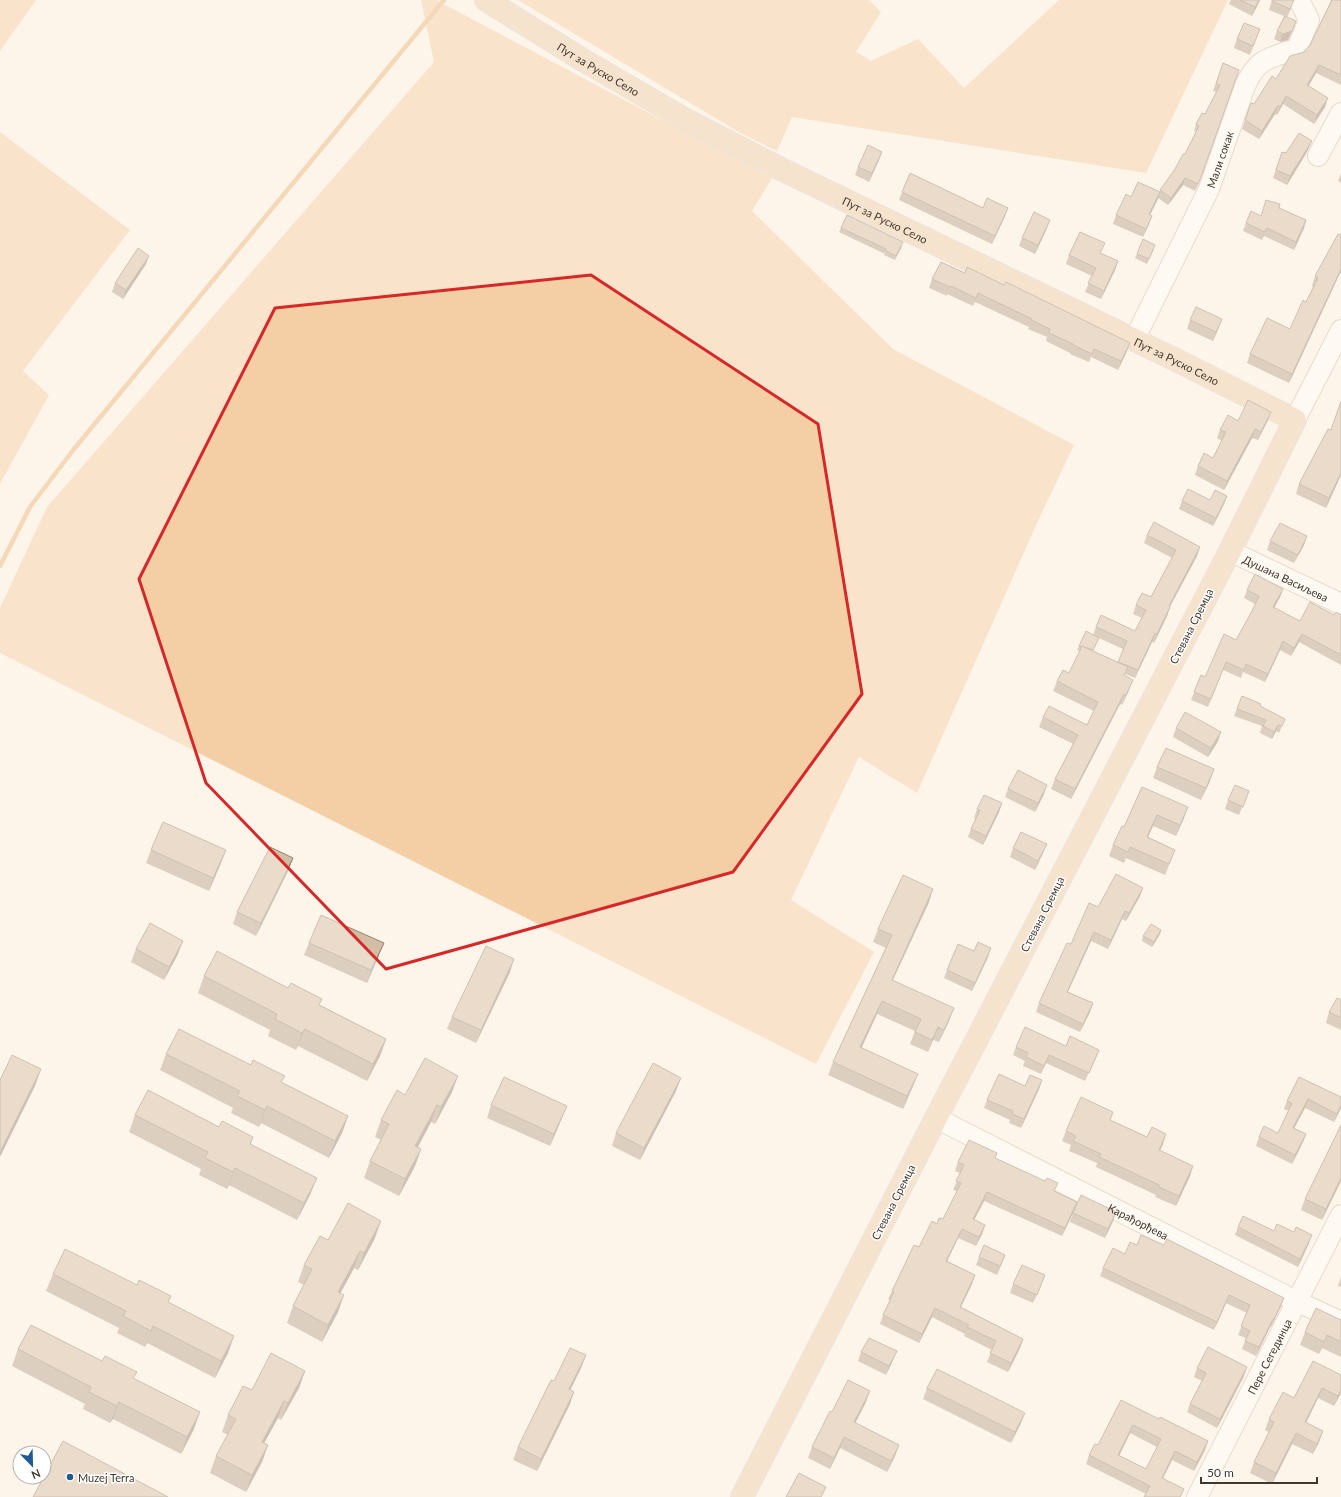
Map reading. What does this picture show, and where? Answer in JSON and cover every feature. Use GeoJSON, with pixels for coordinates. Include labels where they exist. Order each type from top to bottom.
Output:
{"type":"FeatureCollection","features":[{"type":"Feature","properties":{"kind":"main road","name":"Пут за Руско Село"},"geometry":{"type":"LineString","coordinates":[[486,0],[583,60],[686,120],[781,169],[1134,340],[1295,420]]}},
{"type":"Feature","properties":{"kind":"main road","name":"Стевана Сремца"},"geometry":{"type":"LineString","coordinates":[[742,1497],[936,1118],[1230,551],[1295,420]]}},
{"type":"Feature","properties":{"kind":"street","name":"Мали сокак"},"geometry":{"type":"LineString","coordinates":[[1134,340],[1209,189],[1251,72],[1264,60],[1297,49],[1309,20],[1298,0]]}},
{"type":"Feature","properties":{"kind":"street"},"geometry":{"type":"LineString","coordinates":[[1318,156],[1341,113]]}},
{"type":"Feature","properties":{"kind":"street","name":"Стевана Сремца"},"geometry":{"type":"LineString","coordinates":[[1295,420],[1341,330]]}},
{"type":"Feature","properties":{"kind":"street","name":"Душана Васиљева"},"geometry":{"type":"LineString","coordinates":[[1230,551],[1341,604]]}},
{"type":"Feature","properties":{"kind":"street","name":"Карађорђева"},"geometry":{"type":"LineString","coordinates":[[936,1118],[1296,1301],[1341,1322]]}},
{"type":"Feature","properties":{"kind":"street","name":"Пере Сегединца"},"geometry":{"type":"LineString","coordinates":[[1197,1497],[1341,1215]]}},
{"type":"Feature","properties":{"kind":"highlighted area"},"geometry":{"type":"Polygon","coordinates":[[[591,275],[818,424],[862,694],[733,872],[386,969],[206,783],[139,579],[275,308],[591,275]]]}},
{"type":"Feature","properties":{"kind":"shaded area"},"geometry":{"type":"Polygon","coordinates":[[[0,0],[36,0],[0,51],[0,0]]]}},
{"type":"Feature","properties":{"kind":"shaded area"},"geometry":{"type":"Polygon","coordinates":[[[421,0],[436,0],[772,178],[752,211],[893,349],[1074,445],[1037,523],[917,793],[859,757],[791,900],[874,952],[816,1064],[0,653],[0,608],[47,507],[434,62],[421,0]]]}},
{"type":"Feature","properties":{"kind":"shaded area"},"geometry":{"type":"Polygon","coordinates":[[[518,0],[869,0],[881,12],[856,52],[871,61],[918,39],[964,88],[1059,0],[1228,0],[1146,173],[792,117],[777,151],[737,131],[518,0]]]}},
{"type":"Feature","properties":{"kind":"shaded area"},"geometry":{"type":"Polygon","coordinates":[[[0,132],[130,230],[23,371],[49,395],[0,484],[0,132]]]}},
{"type":"Feature","properties":{"kind":"building"},"geometry":{"type":"Polygon","coordinates":[[[1240,0],[1259,0],[1255,7],[1240,0]]]}},
{"type":"Feature","properties":{"kind":"building"},"geometry":{"type":"Polygon","coordinates":[[[1272,0],[1294,0],[1290,9],[1272,0]]]}},
{"type":"Feature","properties":{"kind":"building"},"geometry":{"type":"Polygon","coordinates":[[[1332,0],[1341,0],[1341,75],[1319,65],[1307,85],[1328,98],[1317,115],[1286,96],[1280,107],[1278,105],[1262,131],[1245,120],[1251,103],[1254,104],[1272,76],[1276,79],[1290,56],[1304,52],[1310,45],[1332,0]]]}},
{"type":"Feature","properties":{"kind":"building"},"geometry":{"type":"Polygon","coordinates":[[[1285,16],[1296,21],[1292,31],[1283,34],[1277,31],[1285,16]]]}},
{"type":"Feature","properties":{"kind":"building"},"geometry":{"type":"Polygon","coordinates":[[[1244,23],[1260,29],[1253,46],[1237,39],[1244,23]]]}},
{"type":"Feature","properties":{"kind":"building"},"geometry":{"type":"Polygon","coordinates":[[[1223,63],[1239,70],[1201,177],[1198,184],[1185,178],[1171,198],[1160,190],[1175,169],[1183,154],[1185,154],[1199,126],[1196,124],[1202,113],[1205,114],[1220,85],[1216,84],[1223,63]]]}},
{"type":"Feature","properties":{"kind":"building"},"geometry":{"type":"Polygon","coordinates":[[[1299,133],[1312,141],[1290,176],[1276,170],[1282,152],[1286,153],[1299,133]]]}},
{"type":"Feature","properties":{"kind":"building"},"geometry":{"type":"Polygon","coordinates":[[[868,145],[882,152],[872,173],[858,167],[868,145]]]}},
{"type":"Feature","properties":{"kind":"building"},"geometry":{"type":"Polygon","coordinates":[[[910,173],[983,208],[987,198],[1008,208],[995,236],[902,192],[910,173]]]}},
{"type":"Feature","properties":{"kind":"building"},"geometry":{"type":"Polygon","coordinates":[[[1138,182],[1160,192],[1149,214],[1152,216],[1146,229],[1116,215],[1126,194],[1131,197],[1138,182]]]}},
{"type":"Feature","properties":{"kind":"building"},"geometry":{"type":"Polygon","coordinates":[[[1266,200],[1280,204],[1279,208],[1306,220],[1296,242],[1267,228],[1265,232],[1246,223],[1251,211],[1261,216],[1266,200]]]}},
{"type":"Feature","properties":{"kind":"building"},"geometry":{"type":"Polygon","coordinates":[[[1034,212],[1050,220],[1038,245],[1022,238],[1034,212]]]}},
{"type":"Feature","properties":{"kind":"building"},"geometry":{"type":"Polygon","coordinates":[[[847,215],[903,242],[896,256],[886,251],[886,249],[841,228],[847,215]]]}},
{"type":"Feature","properties":{"kind":"building"},"geometry":{"type":"Polygon","coordinates":[[[1080,232],[1105,243],[1100,253],[1118,261],[1104,291],[1088,283],[1096,268],[1069,255],[1080,232]]]}},
{"type":"Feature","properties":{"kind":"building"},"geometry":{"type":"Polygon","coordinates":[[[1338,234],[1341,235],[1341,269],[1292,374],[1250,354],[1267,318],[1290,329],[1303,300],[1306,302],[1318,278],[1315,276],[1338,234]]]}},
{"type":"Feature","properties":{"kind":"building"},"geometry":{"type":"Polygon","coordinates":[[[1143,239],[1155,245],[1149,259],[1137,254],[1143,239]]]}},
{"type":"Feature","properties":{"kind":"building"},"geometry":{"type":"Polygon","coordinates":[[[138,248],[149,256],[126,290],[115,283],[138,248]]]}},
{"type":"Feature","properties":{"kind":"building"},"geometry":{"type":"Polygon","coordinates":[[[941,262],[965,273],[967,267],[1004,285],[1006,282],[1130,343],[1121,361],[1094,349],[1092,354],[1049,333],[1050,329],[1031,320],[1032,319],[978,293],[976,298],[932,279],[941,262]]]}},
{"type":"Feature","properties":{"kind":"building"},"geometry":{"type":"Polygon","coordinates":[[[1196,307],[1222,319],[1216,332],[1190,320],[1196,307]]]}},
{"type":"Feature","properties":{"kind":"building"},"geometry":{"type":"Polygon","coordinates":[[[1248,400],[1271,412],[1261,432],[1255,429],[1227,481],[1198,466],[1204,453],[1213,458],[1226,432],[1220,430],[1228,415],[1238,421],[1248,400]]]}},
{"type":"Feature","properties":{"kind":"building"},"geometry":{"type":"Polygon","coordinates":[[[1341,401],[1341,473],[1329,498],[1299,484],[1328,429],[1331,430],[1341,401]]]}},
{"type":"Feature","properties":{"kind":"building"},"geometry":{"type":"Polygon","coordinates":[[[1188,489],[1210,500],[1215,490],[1227,496],[1216,518],[1182,501],[1188,489]]]}},
{"type":"Feature","properties":{"kind":"building"},"geometry":{"type":"Polygon","coordinates":[[[1154,522],[1200,547],[1169,606],[1170,607],[1157,634],[1155,633],[1138,670],[1118,662],[1127,641],[1096,627],[1101,615],[1135,631],[1146,610],[1136,605],[1142,593],[1151,597],[1176,550],[1147,535],[1154,522]]]}},
{"type":"Feature","properties":{"kind":"building"},"geometry":{"type":"Polygon","coordinates":[[[1280,523],[1307,536],[1298,555],[1270,541],[1280,523]]]}},
{"type":"Feature","properties":{"kind":"building"},"geometry":{"type":"Polygon","coordinates":[[[1255,574],[1283,589],[1273,607],[1300,621],[1310,602],[1334,615],[1336,612],[1341,615],[1341,655],[1302,634],[1294,648],[1283,641],[1268,674],[1246,664],[1244,670],[1226,662],[1211,699],[1194,692],[1201,675],[1205,677],[1224,634],[1236,640],[1252,611],[1259,596],[1247,590],[1255,574]]]}},
{"type":"Feature","properties":{"kind":"building"},"geometry":{"type":"Polygon","coordinates":[[[1086,631],[1099,638],[1093,650],[1079,646],[1086,631]]]}},
{"type":"Feature","properties":{"kind":"building"},"geometry":{"type":"Polygon","coordinates":[[[1082,646],[1128,667],[1124,675],[1133,680],[1126,695],[1124,694],[1075,789],[1055,779],[1078,735],[1043,717],[1049,706],[1087,725],[1098,702],[1057,681],[1063,670],[1069,673],[1082,646]]]}},
{"type":"Feature","properties":{"kind":"building"},"geometry":{"type":"Polygon","coordinates":[[[1242,696],[1261,704],[1260,706],[1285,719],[1282,726],[1278,725],[1274,732],[1263,726],[1266,720],[1237,709],[1242,696]]]}},
{"type":"Feature","properties":{"kind":"building"},"geometry":{"type":"Polygon","coordinates":[[[1185,712],[1221,732],[1211,748],[1176,728],[1185,712]]]}},
{"type":"Feature","properties":{"kind":"building"},"geometry":{"type":"Polygon","coordinates":[[[1166,748],[1214,769],[1206,788],[1157,767],[1166,748]]]}},
{"type":"Feature","properties":{"kind":"building"},"geometry":{"type":"Polygon","coordinates":[[[1018,770],[1047,785],[1038,803],[1008,789],[1018,770]]]}},
{"type":"Feature","properties":{"kind":"building"},"geometry":{"type":"Polygon","coordinates":[[[1235,785],[1249,791],[1243,807],[1228,800],[1235,785]]]}},
{"type":"Feature","properties":{"kind":"building"},"geometry":{"type":"Polygon","coordinates":[[[1142,787],[1188,807],[1180,825],[1157,815],[1147,837],[1175,850],[1169,864],[1130,847],[1128,852],[1113,845],[1122,826],[1124,827],[1142,787]]]}},
{"type":"Feature","properties":{"kind":"building"},"geometry":{"type":"Polygon","coordinates":[[[984,795],[1002,803],[986,836],[971,829],[980,810],[977,809],[984,795]]]}},
{"type":"Feature","properties":{"kind":"building"},"geometry":{"type":"Polygon","coordinates":[[[163,822],[226,850],[213,878],[151,850],[163,822]]]}},
{"type":"Feature","properties":{"kind":"building"},"geometry":{"type":"Polygon","coordinates":[[[1021,832],[1047,844],[1038,861],[1013,848],[1021,832]]]}},
{"type":"Feature","properties":{"kind":"building"},"geometry":{"type":"Polygon","coordinates":[[[270,847],[293,858],[261,923],[237,912],[270,847]]]}},
{"type":"Feature","properties":{"kind":"building"},"geometry":{"type":"Polygon","coordinates":[[[1116,874],[1143,888],[1129,913],[1125,911],[1111,940],[1094,932],[1067,992],[1093,1003],[1083,1024],[1039,1003],[1067,943],[1071,944],[1089,903],[1098,907],[1116,874]]]}},
{"type":"Feature","properties":{"kind":"building"},"geometry":{"type":"Polygon","coordinates":[[[903,875],[933,889],[892,980],[954,1008],[944,1030],[938,1027],[932,1040],[915,1032],[921,1019],[882,1001],[860,1047],[918,1074],[907,1096],[833,1062],[892,935],[878,929],[903,875]]]}},
{"type":"Feature","properties":{"kind":"building"},"geometry":{"type":"Polygon","coordinates":[[[321,915],[384,943],[371,970],[309,943],[321,915]]]}},
{"type":"Feature","properties":{"kind":"building"},"geometry":{"type":"Polygon","coordinates":[[[150,923],[183,941],[169,967],[136,949],[150,923]]]}},
{"type":"Feature","properties":{"kind":"building"},"geometry":{"type":"Polygon","coordinates":[[[1151,924],[1161,930],[1154,942],[1143,936],[1151,924]]]}},
{"type":"Feature","properties":{"kind":"building"},"geometry":{"type":"Polygon","coordinates":[[[978,942],[991,948],[975,983],[947,970],[958,944],[974,951],[978,942]]]}},
{"type":"Feature","properties":{"kind":"building"},"geometry":{"type":"Polygon","coordinates":[[[486,946],[514,959],[481,1030],[452,1017],[486,946]]]}},
{"type":"Feature","properties":{"kind":"building"},"geometry":{"type":"Polygon","coordinates":[[[217,951],[288,988],[291,983],[322,999],[319,1005],[386,1039],[373,1064],[305,1029],[302,1033],[275,1019],[277,1014],[204,976],[217,951]]]}},
{"type":"Feature","properties":{"kind":"building"},"geometry":{"type":"Polygon","coordinates":[[[1337,998],[1341,1000],[1341,1018],[1329,1012],[1337,998]]]}},
{"type":"Feature","properties":{"kind":"building"},"geometry":{"type":"Polygon","coordinates":[[[1025,1027],[1066,1046],[1070,1036],[1099,1050],[1089,1073],[1049,1055],[1044,1066],[1026,1057],[1028,1053],[1016,1047],[1025,1027]]]}},
{"type":"Feature","properties":{"kind":"building"},"geometry":{"type":"Polygon","coordinates":[[[179,1029],[251,1065],[253,1060],[285,1076],[281,1082],[348,1116],[335,1141],[267,1106],[265,1110],[237,1096],[240,1091],[166,1054],[179,1029]]]}},
{"type":"Feature","properties":{"kind":"building"},"geometry":{"type":"Polygon","coordinates":[[[12,1055],[41,1069],[0,1152],[0,1080],[12,1055]]]}},
{"type":"Feature","properties":{"kind":"building"},"geometry":{"type":"Polygon","coordinates":[[[425,1058],[458,1076],[441,1107],[437,1105],[415,1146],[421,1149],[405,1179],[370,1161],[389,1124],[381,1120],[397,1090],[405,1095],[425,1058]]]}},
{"type":"Feature","properties":{"kind":"building"},"geometry":{"type":"Polygon","coordinates":[[[653,1063],[681,1078],[644,1148],[616,1133],[653,1063]]]}},
{"type":"Feature","properties":{"kind":"building"},"geometry":{"type":"Polygon","coordinates":[[[999,1074],[1025,1086],[1030,1075],[1042,1080],[1024,1119],[1012,1114],[1013,1111],[987,1100],[999,1074]]]}},
{"type":"Feature","properties":{"kind":"building"},"geometry":{"type":"Polygon","coordinates":[[[504,1077],[567,1106],[554,1134],[491,1105],[504,1077]]]}},
{"type":"Feature","properties":{"kind":"building"},"geometry":{"type":"Polygon","coordinates":[[[1299,1077],[1341,1097],[1341,1105],[1337,1114],[1308,1099],[1293,1128],[1306,1134],[1295,1155],[1259,1137],[1264,1126],[1278,1133],[1292,1103],[1287,1101],[1299,1077]]]}},
{"type":"Feature","properties":{"kind":"building"},"geometry":{"type":"Polygon","coordinates":[[[148,1090],[219,1127],[222,1121],[253,1137],[250,1144],[317,1178],[304,1203],[235,1168],[233,1172],[205,1158],[208,1152],[135,1115],[148,1090]]]}},
{"type":"Feature","properties":{"kind":"building"},"geometry":{"type":"Polygon","coordinates":[[[1081,1097],[1113,1112],[1110,1120],[1147,1137],[1152,1127],[1166,1134],[1159,1150],[1193,1166],[1179,1196],[1099,1157],[1101,1154],[1073,1141],[1076,1136],[1066,1131],[1081,1097]]]}},
{"type":"Feature","properties":{"kind":"building"},"geometry":{"type":"Polygon","coordinates":[[[1341,1125],[1341,1178],[1326,1209],[1305,1199],[1341,1125]]]}},
{"type":"Feature","properties":{"kind":"building"},"geometry":{"type":"Polygon","coordinates":[[[969,1140],[997,1153],[995,1158],[1045,1181],[1047,1178],[1058,1183],[1054,1191],[1077,1202],[1065,1228],[987,1192],[973,1219],[985,1225],[979,1237],[962,1229],[946,1261],[975,1275],[960,1307],[1023,1339],[1011,1363],[990,1353],[996,1341],[967,1327],[969,1325],[935,1308],[922,1334],[883,1315],[894,1292],[892,1291],[914,1245],[919,1247],[932,1221],[937,1224],[939,1218],[943,1219],[961,1183],[956,1181],[964,1165],[958,1162],[969,1140]]]}},
{"type":"Feature","properties":{"kind":"building"},"geometry":{"type":"Polygon","coordinates":[[[1081,1195],[1116,1212],[1108,1229],[1073,1213],[1081,1195]]]}},
{"type":"Feature","properties":{"kind":"building"},"geometry":{"type":"Polygon","coordinates":[[[348,1203],[381,1221],[364,1253],[360,1251],[338,1292],[344,1295],[328,1325],[293,1306],[312,1269],[304,1265],[320,1236],[328,1240],[348,1203]]]}},
{"type":"Feature","properties":{"kind":"building"},"geometry":{"type":"Polygon","coordinates":[[[1243,1216],[1274,1231],[1277,1224],[1294,1232],[1296,1227],[1312,1235],[1300,1259],[1238,1227],[1243,1216]]]}},
{"type":"Feature","properties":{"kind":"building"},"geometry":{"type":"Polygon","coordinates":[[[1141,1235],[1164,1245],[1167,1239],[1284,1298],[1259,1347],[1245,1341],[1250,1331],[1241,1326],[1250,1305],[1229,1295],[1217,1322],[1103,1268],[1113,1248],[1125,1254],[1130,1242],[1137,1245],[1141,1235]]]}},
{"type":"Feature","properties":{"kind":"building"},"geometry":{"type":"Polygon","coordinates":[[[984,1245],[1005,1255],[1000,1266],[979,1257],[984,1245]]]}},
{"type":"Feature","properties":{"kind":"building"},"geometry":{"type":"Polygon","coordinates":[[[65,1249],[137,1285],[139,1280],[171,1296],[168,1302],[234,1336],[221,1361],[153,1326],[151,1331],[123,1316],[126,1311],[53,1274],[65,1249]]]}},
{"type":"Feature","properties":{"kind":"building"},"geometry":{"type":"Polygon","coordinates":[[[1022,1265],[1045,1275],[1037,1295],[1013,1284],[1022,1265]]]}},
{"type":"Feature","properties":{"kind":"building"},"geometry":{"type":"Polygon","coordinates":[[[1316,1308],[1341,1320],[1341,1342],[1327,1335],[1324,1342],[1305,1332],[1316,1308]]]}},
{"type":"Feature","properties":{"kind":"building"},"geometry":{"type":"Polygon","coordinates":[[[31,1325],[102,1361],[105,1356],[137,1372],[133,1378],[200,1412],[187,1437],[119,1402],[117,1406],[89,1392],[91,1387],[18,1349],[31,1325]]]}},
{"type":"Feature","properties":{"kind":"building"},"geometry":{"type":"Polygon","coordinates":[[[869,1338],[897,1351],[889,1366],[861,1352],[869,1338]]]}},
{"type":"Feature","properties":{"kind":"building"},"geometry":{"type":"Polygon","coordinates":[[[1208,1347],[1247,1367],[1220,1419],[1190,1404],[1206,1373],[1197,1368],[1208,1347]]]}},
{"type":"Feature","properties":{"kind":"building"},"geometry":{"type":"Polygon","coordinates":[[[570,1348],[586,1355],[569,1389],[574,1392],[541,1459],[518,1447],[551,1380],[554,1381],[570,1348]]]}},
{"type":"Feature","properties":{"kind":"building"},"geometry":{"type":"Polygon","coordinates":[[[271,1353],[305,1371],[288,1403],[284,1401],[262,1442],[268,1445],[252,1475],[216,1456],[236,1419],[228,1415],[243,1386],[252,1390],[271,1353]]]}},
{"type":"Feature","properties":{"kind":"building"},"geometry":{"type":"Polygon","coordinates":[[[1313,1361],[1341,1375],[1341,1390],[1338,1396],[1322,1388],[1305,1422],[1323,1431],[1317,1444],[1296,1433],[1276,1473],[1254,1462],[1274,1422],[1269,1419],[1283,1392],[1294,1398],[1313,1361]]]}},
{"type":"Feature","properties":{"kind":"building"},"geometry":{"type":"Polygon","coordinates":[[[937,1369],[1025,1413],[1015,1432],[927,1388],[937,1369]]]}},
{"type":"Feature","properties":{"kind":"building"},"geometry":{"type":"Polygon","coordinates":[[[848,1380],[870,1391],[854,1422],[899,1445],[891,1461],[844,1437],[834,1458],[812,1447],[848,1380]]]}},
{"type":"Feature","properties":{"kind":"building"},"geometry":{"type":"Polygon","coordinates":[[[1121,1400],[1159,1419],[1160,1417],[1208,1441],[1197,1462],[1175,1451],[1162,1478],[1184,1489],[1180,1497],[1144,1497],[1150,1486],[1089,1455],[1095,1444],[1098,1445],[1121,1400]],[[1133,1425],[1118,1455],[1146,1469],[1161,1439],[1133,1425]]]}},
{"type":"Feature","properties":{"kind":"building"},"geometry":{"type":"Polygon","coordinates":[[[63,1441],[168,1497],[33,1497],[39,1485],[52,1485],[52,1462],[63,1441]]]}},
{"type":"Feature","properties":{"kind":"building"},"geometry":{"type":"Polygon","coordinates":[[[799,1473],[826,1487],[821,1497],[786,1497],[799,1473]]]}},
{"type":"Feature","properties":{"kind":"waterway"},"geometry":{"type":"LineString","coordinates":[[0,566],[30,507],[74,449],[444,0]]}},
{"type":"Feature","properties":{"kind":"place","name":"Muzej Terra"},"geometry":{"type":"Point","coordinates":[70,1477]}}]}
